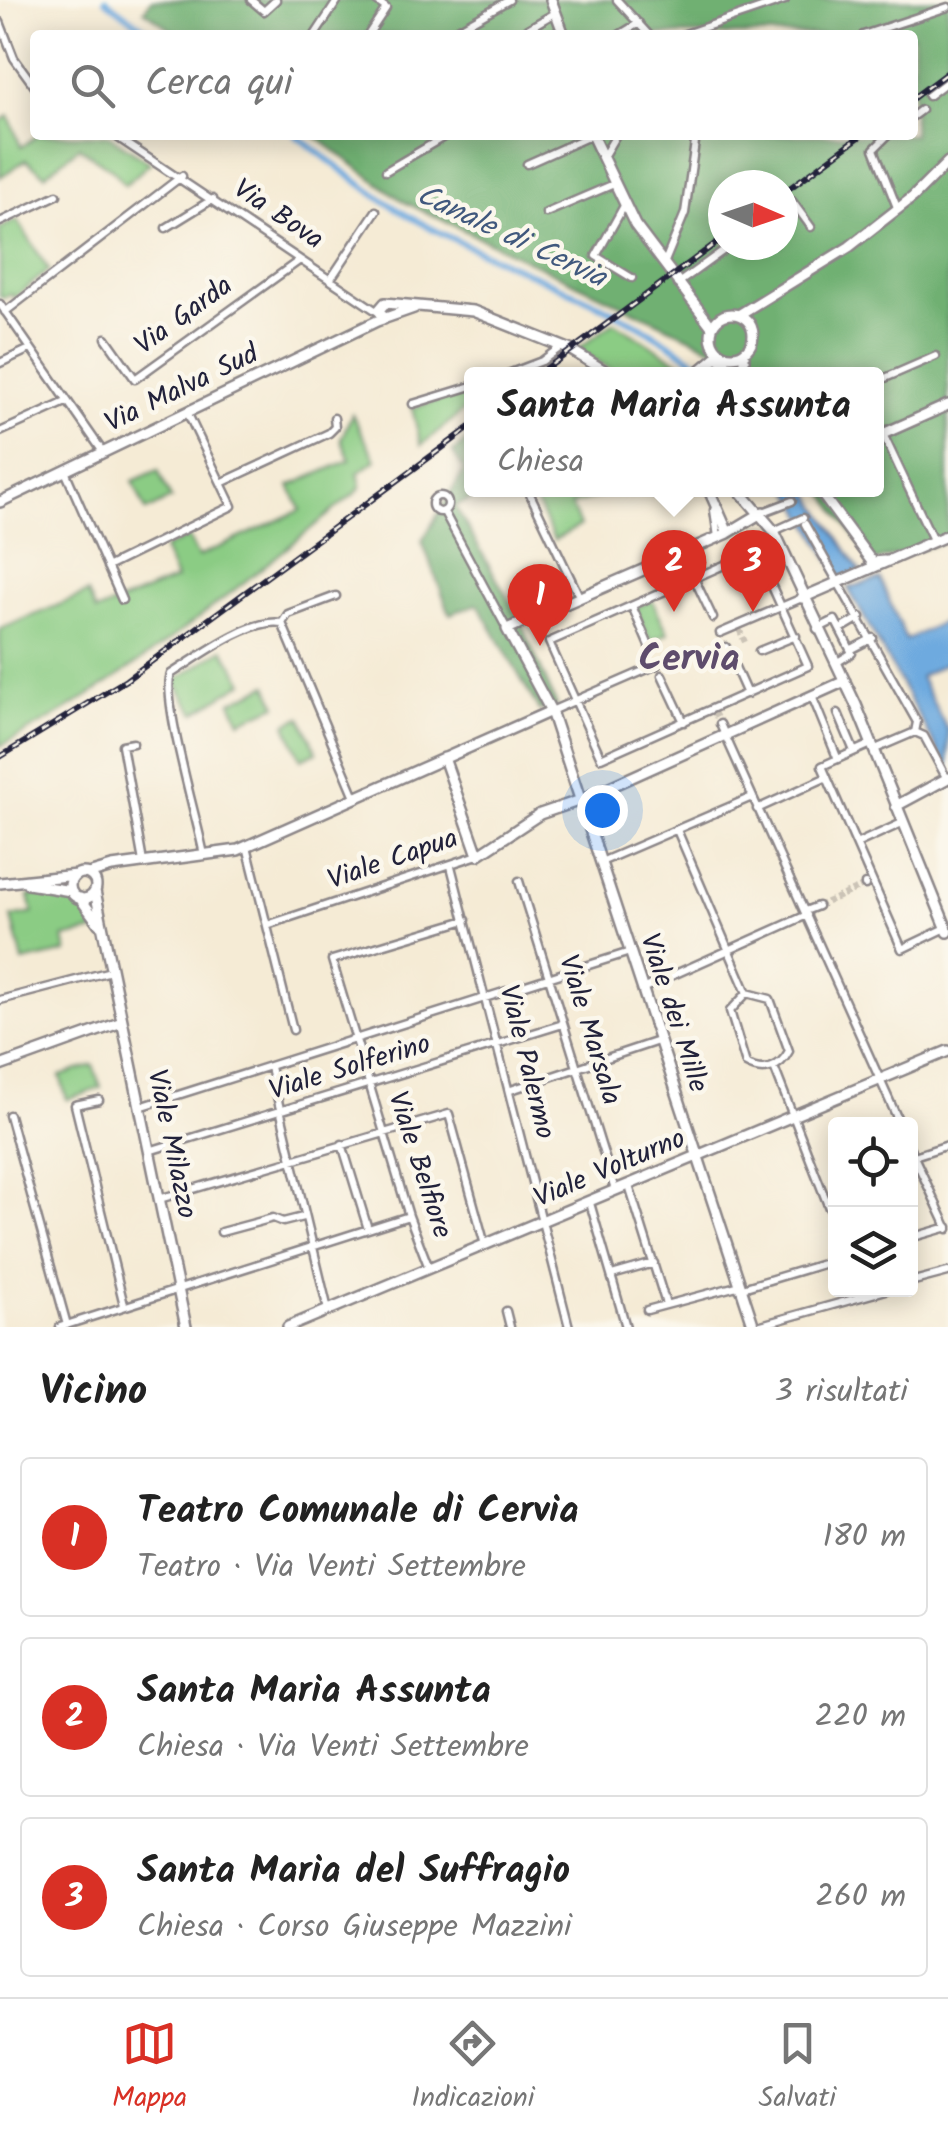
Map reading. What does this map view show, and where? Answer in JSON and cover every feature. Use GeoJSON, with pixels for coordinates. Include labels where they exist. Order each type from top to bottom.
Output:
{"type":"FeatureCollection","features":[{"type":"Feature","properties":{"kind":"street"},"geometry":{"type":"LineString","coordinates":[[250,0],[264,11],[276,0]]}},
{"type":"Feature","properties":{"kind":"street"},"geometry":{"type":"LineString","coordinates":[[318,30],[338,0]]}},
{"type":"Feature","properties":{"kind":"street"},"geometry":{"type":"LineString","coordinates":[[371,30],[386,8],[375,0]]}},
{"type":"Feature","properties":{"kind":"street"},"geometry":{"type":"LineString","coordinates":[[456,30],[510,0]]}},
{"type":"Feature","properties":{"kind":"street"},"geometry":{"type":"LineString","coordinates":[[551,0],[562,30]]}},
{"type":"Feature","properties":{"kind":"street"},"geometry":{"type":"LineString","coordinates":[[618,0],[645,30]]}},
{"type":"Feature","properties":{"kind":"street"},"geometry":{"type":"LineString","coordinates":[[697,30],[785,0]]}},
{"type":"Feature","properties":{"kind":"street"},"geometry":{"type":"LineString","coordinates":[[876,30],[944,5]]}},
{"type":"Feature","properties":{"kind":"street"},"geometry":{"type":"LineString","coordinates":[[526,30],[556,12]]}},
{"type":"Feature","properties":{"kind":"street"},"geometry":{"type":"LineString","coordinates":[[0,22],[14,58],[30,79]]}},
{"type":"Feature","properties":{"kind":"street"},"geometry":{"type":"LineString","coordinates":[[627,30],[640,23]]}},
{"type":"Feature","properties":{"kind":"street"},"geometry":{"type":"LineString","coordinates":[[928,96],[948,81]]}},
{"type":"Feature","properties":{"kind":"street","name":"Via Bova"},"geometry":{"type":"LineString","coordinates":[[122,140],[182,176],[300,260],[387,311]]}},
{"type":"Feature","properties":{"kind":"street"},"geometry":{"type":"LineString","coordinates":[[386,171],[439,140]]}},
{"type":"Feature","properties":{"kind":"street"},"geometry":{"type":"LineString","coordinates":[[526,164],[581,140]]}},
{"type":"Feature","properties":{"kind":"street"},"geometry":{"type":"LineString","coordinates":[[594,140],[644,238],[712,328],[719,353],[734,367]]}},
{"type":"Feature","properties":{"kind":"street"},"geometry":{"type":"LineString","coordinates":[[603,158],[613,140]]}},
{"type":"Feature","properties":{"kind":"street"},"geometry":{"type":"LineString","coordinates":[[664,265],[685,213],[695,140]]}},
{"type":"Feature","properties":{"kind":"street"},"geometry":{"type":"LineString","coordinates":[[883,140],[874,149],[898,210]]}},
{"type":"Feature","properties":{"kind":"street"},"geometry":{"type":"LineString","coordinates":[[698,310],[719,318],[754,308],[784,284],[835,257],[898,210],[948,162]]}},
{"type":"Feature","properties":{"kind":"street"},"geometry":{"type":"LineString","coordinates":[[103,452],[3,308],[182,176]]}},
{"type":"Feature","properties":{"kind":"street"},"geometry":{"type":"LineString","coordinates":[[546,213],[614,184]]}},
{"type":"Feature","properties":{"kind":"street"},"geometry":{"type":"LineString","coordinates":[[0,222],[56,194]]}},
{"type":"Feature","properties":{"kind":"street"},"geometry":{"type":"LineString","coordinates":[[166,228],[213,199]]}},
{"type":"Feature","properties":{"kind":"street"},"geometry":{"type":"LineString","coordinates":[[625,204],[596,256],[632,278]]}},
{"type":"Feature","properties":{"kind":"street"},"geometry":{"type":"LineString","coordinates":[[798,209],[811,227]]}},
{"type":"Feature","properties":{"kind":"street"},"geometry":{"type":"LineString","coordinates":[[332,277],[376,211]]}},
{"type":"Feature","properties":{"kind":"street"},"geometry":{"type":"LineString","coordinates":[[644,238],[676,284]]}},
{"type":"Feature","properties":{"kind":"street","name":"Via Garda"},"geometry":{"type":"LineString","coordinates":[[106,338],[135,380],[300,260]]}},
{"type":"Feature","properties":{"kind":"street"},"geometry":{"type":"LineString","coordinates":[[676,284],[710,260]]}},
{"type":"Feature","properties":{"kind":"street","name":"Via Malva Sud"},"geometry":{"type":"LineString","coordinates":[[0,502],[387,311],[414,308],[474,312],[562,346],[598,367]]}},
{"type":"Feature","properties":{"kind":"street"},"geometry":{"type":"LineString","coordinates":[[742,367],[744,353],[752,343],[750,324],[754,308]]}},
{"type":"Feature","properties":{"kind":"street"},"geometry":{"type":"LineString","coordinates":[[740,314],[750,324]]}},
{"type":"Feature","properties":{"kind":"street"},"geometry":{"type":"LineString","coordinates":[[712,328],[719,318]]}},
{"type":"Feature","properties":{"kind":"street"},"geometry":{"type":"LineString","coordinates":[[526,367],[562,346]]}},
{"type":"Feature","properties":{"kind":"street"},"geometry":{"type":"LineString","coordinates":[[0,362],[30,348]]}},
{"type":"Feature","properties":{"kind":"street"},"geometry":{"type":"LineString","coordinates":[[704,367],[719,353],[744,353]]}},
{"type":"Feature","properties":{"kind":"street"},"geometry":{"type":"LineString","coordinates":[[719,353],[734,367]]}},
{"type":"Feature","properties":{"kind":"street"},"geometry":{"type":"LineString","coordinates":[[884,379],[936,356]]}},
{"type":"Feature","properties":{"kind":"street"},"geometry":{"type":"LineString","coordinates":[[413,404],[464,388]]}},
{"type":"Feature","properties":{"kind":"street"},"geometry":{"type":"LineString","coordinates":[[0,432],[66,402]]}},
{"type":"Feature","properties":{"kind":"street"},"geometry":{"type":"LineString","coordinates":[[884,434],[948,406]]}},
{"type":"Feature","properties":{"kind":"street"},"geometry":{"type":"LineString","coordinates":[[108,568],[232,506],[188,412]]}},
{"type":"Feature","properties":{"kind":"street"},"geometry":{"type":"LineString","coordinates":[[221,483],[329,433],[334,418]]}},
{"type":"Feature","properties":{"kind":"street"},"geometry":{"type":"LineString","coordinates":[[884,444],[934,542]]}},
{"type":"Feature","properties":{"kind":"street"},"geometry":{"type":"LineString","coordinates":[[65,471],[122,600]]}},
{"type":"Feature","properties":{"kind":"street"},"geometry":{"type":"LineString","coordinates":[[531,497],[581,599]]}},
{"type":"Feature","properties":{"kind":"street"},"geometry":{"type":"LineString","coordinates":[[712,497],[723,535]]}},
{"type":"Feature","properties":{"kind":"street"},"geometry":{"type":"LineString","coordinates":[[747,497],[763,512],[774,531],[802,598],[845,681],[872,747],[896,806],[902,823],[947,930],[902,950],[822,766],[854,751],[872,747],[915,732],[924,736],[948,779],[896,806]]}},
{"type":"Feature","properties":{"kind":"street"},"geometry":{"type":"LineString","coordinates":[[823,497],[872,562],[890,561]]}},
{"type":"Feature","properties":{"kind":"street"},"geometry":{"type":"LineString","coordinates":[[444,512],[507,629],[723,535],[792,500]]}},
{"type":"Feature","properties":{"kind":"street"},"geometry":{"type":"LineString","coordinates":[[774,531],[804,521],[917,722],[915,732]]}},
{"type":"Feature","properties":{"kind":"street"},"geometry":{"type":"LineString","coordinates":[[720,633],[948,535]]}},
{"type":"Feature","properties":{"kind":"street"},"geometry":{"type":"LineString","coordinates":[[756,551],[808,666],[601,758],[549,642],[632,606],[756,551]]}},
{"type":"Feature","properties":{"kind":"street"},"geometry":{"type":"LineString","coordinates":[[694,578],[713,618]]}},
{"type":"Feature","properties":{"kind":"street"},"geometry":{"type":"LineString","coordinates":[[282,623],[288,614],[336,596]]}},
{"type":"Feature","properties":{"kind":"street"},"geometry":{"type":"LineString","coordinates":[[632,606],[649,646]]}},
{"type":"Feature","properties":{"kind":"street"},"geometry":{"type":"LineString","coordinates":[[842,629],[861,617]]}},
{"type":"Feature","properties":{"kind":"street"},"geometry":{"type":"LineString","coordinates":[[817,629],[835,620],[852,649]]}},
{"type":"Feature","properties":{"kind":"street"},"geometry":{"type":"LineString","coordinates":[[204,855],[168,683],[172,674],[224,640],[271,621],[282,623]]}},
{"type":"Feature","properties":{"kind":"street"},"geometry":{"type":"LineString","coordinates":[[282,623],[356,799]]}},
{"type":"Feature","properties":{"kind":"street","name":"Viale dei Mille"},"geometry":{"type":"LineString","coordinates":[[507,629],[551,712],[754,1327]]}},
{"type":"Feature","properties":{"kind":"street"},"geometry":{"type":"LineString","coordinates":[[759,652],[796,636]]}},
{"type":"Feature","properties":{"kind":"street"},"geometry":{"type":"LineString","coordinates":[[836,663],[872,638]]}},
{"type":"Feature","properties":{"kind":"street"},"geometry":{"type":"LineString","coordinates":[[726,646],[747,694]]}},
{"type":"Feature","properties":{"kind":"street"},"geometry":{"type":"LineString","coordinates":[[2,883],[82,875],[247,846],[657,665]]}},
{"type":"Feature","properties":{"kind":"street"},"geometry":{"type":"LineString","coordinates":[[662,675],[684,722]]}},
{"type":"Feature","properties":{"kind":"street","name":"Viale Capua"},"geometry":{"type":"LineString","coordinates":[[267,925],[478,855],[540,814],[581,800],[722,729],[845,681]]}},
{"type":"Feature","properties":{"kind":"street"},"geometry":{"type":"LineString","coordinates":[[812,695],[836,755]]}},
{"type":"Feature","properties":{"kind":"street"},"geometry":{"type":"LineString","coordinates":[[838,713],[854,751]]}},
{"type":"Feature","properties":{"kind":"street"},"geometry":{"type":"LineString","coordinates":[[722,729],[897,1117]]}},
{"type":"Feature","properties":{"kind":"street"},"geometry":{"type":"LineString","coordinates":[[133,743],[122,745],[141,864]]}},
{"type":"Feature","properties":{"kind":"street"},"geometry":{"type":"LineString","coordinates":[[444,758],[478,855]]}},
{"type":"Feature","properties":{"kind":"street"},"geometry":{"type":"LineString","coordinates":[[757,809],[827,777]]}},
{"type":"Feature","properties":{"kind":"street"},"geometry":{"type":"LineString","coordinates":[[601,862],[752,798]]}},
{"type":"Feature","properties":{"kind":"street"},"geometry":{"type":"LineString","coordinates":[[856,844],[902,823]]}},
{"type":"Feature","properties":{"kind":"street"},"geometry":{"type":"LineString","coordinates":[[676,830],[748,993]]}},
{"type":"Feature","properties":{"kind":"street"},"geometry":{"type":"LineString","coordinates":[[247,846],[293,1030]]}},
{"type":"Feature","properties":{"kind":"street"},"geometry":{"type":"LineString","coordinates":[[2,883],[50,884],[75,894],[95,888],[113,871],[141,864]]}},
{"type":"Feature","properties":{"kind":"street","name":"Viale Palermo"},"geometry":{"type":"LineString","coordinates":[[451,866],[569,1327]]}},
{"type":"Feature","properties":{"kind":"street"},"geometry":{"type":"LineString","coordinates":[[82,875],[95,888]]}},
{"type":"Feature","properties":{"kind":"street"},"geometry":{"type":"LineString","coordinates":[[75,894],[82,875]]}},
{"type":"Feature","properties":{"kind":"street","name":"Viale Marsala"},"geometry":{"type":"LineString","coordinates":[[519,880],[616,1192]]}},
{"type":"Feature","properties":{"kind":"street","name":"Viale Milazzo"},"geometry":{"type":"LineString","coordinates":[[95,888],[186,1327]]}},
{"type":"Feature","properties":{"kind":"street","name":"Viale Milazzo"},"geometry":{"type":"LineString","coordinates":[[75,894],[95,915],[105,941]]}},
{"type":"Feature","properties":{"kind":"street"},"geometry":{"type":"LineString","coordinates":[[642,988],[818,906]]}},
{"type":"Feature","properties":{"kind":"street","name":"Viale Belfiore"},"geometry":{"type":"LineString","coordinates":[[429,1268],[409,1216],[332,960],[466,920]]}},
{"type":"Feature","properties":{"kind":"street"},"geometry":{"type":"LineString","coordinates":[[140,1107],[487,1001],[630,952]]}},
{"type":"Feature","properties":{"kind":"street"},"geometry":{"type":"LineString","coordinates":[[0,1000],[111,971]]}},
{"type":"Feature","properties":{"kind":"street"},"geometry":{"type":"LineString","coordinates":[[748,993],[770,998],[783,1024],[788,1052],[774,1068],[761,1070],[746,1064],[730,1022],[730,1012],[748,993]]}},
{"type":"Feature","properties":{"kind":"street"},"geometry":{"type":"LineString","coordinates":[[0,1066],[122,1022]]}},
{"type":"Feature","properties":{"kind":"street","name":"Viale Solferino"},"geometry":{"type":"LineString","coordinates":[[149,1151],[499,1047],[563,1024]]}},
{"type":"Feature","properties":{"kind":"street"},"geometry":{"type":"LineString","coordinates":[[511,1090],[658,1041]]}},
{"type":"Feature","properties":{"kind":"street","name":"Viale Volturno"},"geometry":{"type":"LineString","coordinates":[[288,1327],[881,1082],[948,1050]]}},
{"type":"Feature","properties":{"kind":"street"},"geometry":{"type":"LineString","coordinates":[[270,1067],[289,1160],[328,1310]]}},
{"type":"Feature","properties":{"kind":"street"},"geometry":{"type":"LineString","coordinates":[[774,1068],[829,1207]]}},
{"type":"Feature","properties":{"kind":"street"},"geometry":{"type":"LineString","coordinates":[[100,1100],[75,1105],[124,1306]]}},
{"type":"Feature","properties":{"kind":"street"},"geometry":{"type":"LineString","coordinates":[[9,1114],[65,1326],[409,1216]]}},
{"type":"Feature","properties":{"kind":"street"},"geometry":{"type":"LineString","coordinates":[[159,1199],[449,1114],[485,1245]]}},
{"type":"Feature","properties":{"kind":"street"},"geometry":{"type":"LineString","coordinates":[[342,1144],[368,1229]]}},
{"type":"Feature","properties":{"kind":"street"},"geometry":{"type":"LineString","coordinates":[[918,1151],[948,1145]]}},
{"type":"Feature","properties":{"kind":"street"},"geometry":{"type":"LineString","coordinates":[[918,1164],[948,1227],[918,1236]]}},
{"type":"Feature","properties":{"kind":"street"},"geometry":{"type":"LineString","coordinates":[[630,1186],[666,1304]]}},
{"type":"Feature","properties":{"kind":"street"},"geometry":{"type":"LineString","coordinates":[[590,1203],[626,1327]]}},
{"type":"Feature","properties":{"kind":"street"},"geometry":{"type":"LineString","coordinates":[[222,1232],[273,1218],[283,1222],[303,1217]]}},
{"type":"Feature","properties":{"kind":"street"},"geometry":{"type":"LineString","coordinates":[[647,1310],[828,1262]]}},
{"type":"Feature","properties":{"kind":"street"},"geometry":{"type":"LineString","coordinates":[[611,1275],[654,1263]]}},
{"type":"Feature","properties":{"kind":"street"},"geometry":{"type":"LineString","coordinates":[[918,1280],[948,1272]]}},
{"type":"Feature","properties":{"kind":"street"},"geometry":{"type":"LineString","coordinates":[[754,1327],[861,1297]]}},
{"type":"Feature","properties":{"kind":"street"},"geometry":{"type":"LineString","coordinates":[[506,1311],[510,1327]]}},
{"type":"Feature","properties":{"kind":"green space"},"geometry":{"type":"Polygon","coordinates":[[[151,0],[948,0],[948,541],[872,562],[827,497],[884,497],[884,367],[737,367],[730,356],[404,202],[320,140],[918,140],[918,30],[171,30],[144,10],[151,0]]]}},
{"type":"Feature","properties":{"kind":"green space"},"geometry":{"type":"Polygon","coordinates":[[[9,116],[21,147],[31,140],[116,140],[150,163],[125,185],[114,171],[79,147],[45,175],[26,160],[0,177],[0,121],[9,116]]]}},
{"type":"Feature","properties":{"kind":"green space"},"geometry":{"type":"Polygon","coordinates":[[[17,220],[49,270],[14,298],[11,294],[4,298],[0,297],[0,228],[17,220]]]}},
{"type":"Feature","properties":{"kind":"green space"},"geometry":{"type":"Polygon","coordinates":[[[614,322],[687,367],[665,364],[607,367],[578,349],[614,322]]]}},
{"type":"Feature","properties":{"kind":"green space"},"geometry":{"type":"Polygon","coordinates":[[[464,392],[464,411],[421,445],[412,408],[464,392]]]}},
{"type":"Feature","properties":{"kind":"green space"},"geometry":{"type":"Polygon","coordinates":[[[352,414],[376,460],[358,473],[358,491],[140,661],[95,692],[0,746],[0,629],[88,593],[96,612],[176,579],[163,549],[188,537],[198,557],[301,510],[290,486],[350,460],[341,439],[352,414]]]}},
{"type":"Feature","properties":{"kind":"green space"},"geometry":{"type":"Polygon","coordinates":[[[464,443],[464,471],[453,452],[464,443]]]}},
{"type":"Feature","properties":{"kind":"green space"},"geometry":{"type":"Polygon","coordinates":[[[158,470],[171,499],[146,511],[133,481],[158,470]]]}},
{"type":"Feature","properties":{"kind":"green space"},"geometry":{"type":"Polygon","coordinates":[[[464,471],[464,497],[478,497],[455,506],[518,616],[557,706],[539,710],[478,604],[450,614],[422,541],[464,471]]]}},
{"type":"Feature","properties":{"kind":"green space"},"geometry":{"type":"Polygon","coordinates":[[[533,497],[597,497],[571,505],[580,526],[554,540],[533,497]]]}},
{"type":"Feature","properties":{"kind":"green space"},"geometry":{"type":"Polygon","coordinates":[[[652,600],[668,633],[650,641],[635,607],[652,600]]]}},
{"type":"Feature","properties":{"kind":"green space"},"geometry":{"type":"Polygon","coordinates":[[[223,649],[244,682],[195,713],[174,681],[223,649]]]}},
{"type":"Feature","properties":{"kind":"green space"},"geometry":{"type":"Polygon","coordinates":[[[268,685],[277,705],[240,721],[231,702],[268,685]]]}},
{"type":"Feature","properties":{"kind":"green space"},"geometry":{"type":"Polygon","coordinates":[[[301,717],[317,752],[301,759],[286,724],[301,717]]]}},
{"type":"Feature","properties":{"kind":"green space"},"geometry":{"type":"Polygon","coordinates":[[[35,887],[81,905],[99,930],[64,938],[67,952],[23,962],[12,917],[33,913],[29,896],[36,895],[35,887]]]}},
{"type":"Feature","properties":{"kind":"green space"},"geometry":{"type":"Polygon","coordinates":[[[93,1065],[101,1088],[67,1100],[60,1076],[93,1065]]]}},
{"type":"Feature","properties":{"kind":"water"},"geometry":{"type":"Polygon","coordinates":[[[794,497],[812,497],[860,571],[841,579],[794,497]]]}},
{"type":"Feature","properties":{"kind":"water"},"geometry":{"type":"Polygon","coordinates":[[[880,579],[906,640],[948,619],[948,662],[920,677],[948,731],[948,769],[848,588],[880,579]]]}},
{"type":"Feature","properties":{"kind":"waterway","name":"Canale di Cervia"},"geometry":{"type":"LineString","coordinates":[[105,0],[147,30]]}},
{"type":"Feature","properties":{"kind":"waterway","name":"Canale di Cervia"},"geometry":{"type":"LineString","coordinates":[[302,140],[407,215],[602,306],[703,367]]}},
{"type":"Feature","properties":{"kind":"tunnel"},"geometry":{"type":"LineString","coordinates":[[739,629],[745,642]]}},
{"type":"Feature","properties":{"kind":"tunnel"},"geometry":{"type":"LineString","coordinates":[[714,712],[720,724]]}},
{"type":"Feature","properties":{"kind":"tunnel"},"geometry":{"type":"LineString","coordinates":[[818,906],[865,885]]}},
{"type":"Feature","properties":{"kind":"railway"},"geometry":{"type":"LineString","coordinates":[[918,94],[948,72]]}},
{"type":"Feature","properties":{"kind":"railway"},"geometry":{"type":"LineString","coordinates":[[798,182],[855,140]]}},
{"type":"Feature","properties":{"kind":"railway"},"geometry":{"type":"LineString","coordinates":[[548,367],[708,249]]}},
{"type":"Feature","properties":{"kind":"railway"},"geometry":{"type":"LineString","coordinates":[[0,757],[126,680],[464,432]]}},
{"type":"Feature","properties":{"kind":"place","name":"Santa Maria Assunta"},"geometry":{"type":"Point","coordinates":[674,612]}},
{"type":"Feature","properties":{"kind":"place","name":"Santa Maria del Suffragio"},"geometry":{"type":"Point","coordinates":[753,612]}},
{"type":"Feature","properties":{"kind":"place","name":"Teatro Comunale di Cervia"},"geometry":{"type":"Point","coordinates":[540,646]}},
{"type":"Feature","properties":{"kind":"district","name":"Cervia"},"geometry":{"type":"Point","coordinates":[689,660]}}]}
